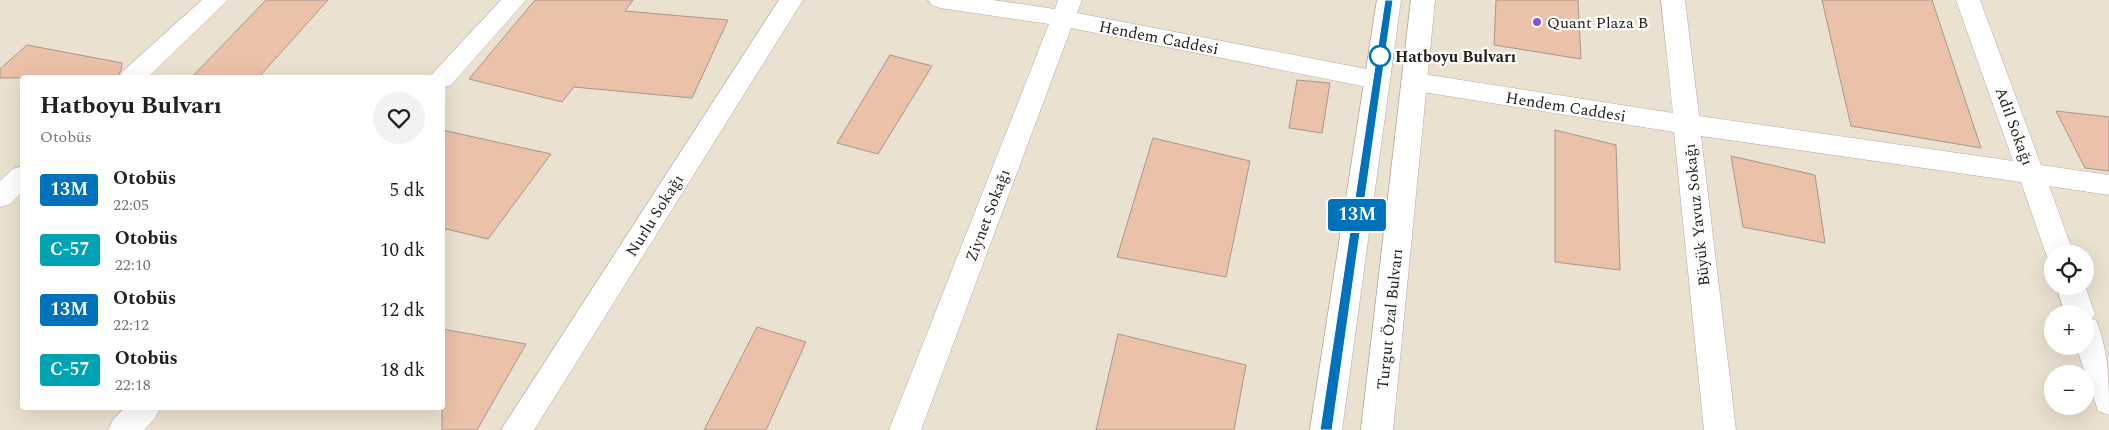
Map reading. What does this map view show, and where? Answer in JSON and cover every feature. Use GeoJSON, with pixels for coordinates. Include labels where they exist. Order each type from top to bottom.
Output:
{"type":"FeatureCollection","features":[{"type":"Feature","properties":{"kind":"street"},"geometry":{"type":"LineString","coordinates":[[134,75],[216,0]]}},
{"type":"Feature","properties":{"kind":"street"},"geometry":{"type":"LineString","coordinates":[[445,76],[514,0]]}},
{"type":"Feature","properties":{"kind":"street","name":"Nurlu Sokağı"},"geometry":{"type":"LineString","coordinates":[[517,430],[791,0]]}},
{"type":"Feature","properties":{"kind":"street","name":"Hendem Caddesi"},"geometry":{"type":"LineString","coordinates":[[940,0],[1066,9],[1376,80]]}},
{"type":"Feature","properties":{"kind":"street"},"geometry":{"type":"LineString","coordinates":[[1326,430],[1389,0]]}},
{"type":"Feature","properties":{"kind":"street","name":"Turgut Özal Bulvarı"},"geometry":{"type":"LineString","coordinates":[[1377,430],[1416,82],[1423,0]]}},
{"type":"Feature","properties":{"kind":"street","name":"Büyük Yavuz Sokağı"},"geometry":{"type":"LineString","coordinates":[[1673,0],[1720,430]]}},
{"type":"Feature","properties":{"kind":"street","name":"Adil Sokağı"},"geometry":{"type":"LineString","coordinates":[[1968,0],[2057,245]]}},
{"type":"Feature","properties":{"kind":"street","name":"Ziynet Sokağı"},"geometry":{"type":"LineString","coordinates":[[905,430],[1066,9]]}},
{"type":"Feature","properties":{"kind":"street","name":"Hendem Caddesi"},"geometry":{"type":"LineString","coordinates":[[1416,82],[1686,124],[2032,173]]}},
{"type":"Feature","properties":{"kind":"street"},"geometry":{"type":"LineString","coordinates":[[2032,173],[2109,185]]}},
{"type":"Feature","properties":{"kind":"street"},"geometry":{"type":"LineString","coordinates":[[0,197],[20,178]]}},
{"type":"Feature","properties":{"kind":"street"},"geometry":{"type":"LineString","coordinates":[[2093,355],[2109,401]]}},
{"type":"Feature","properties":{"kind":"street"},"geometry":{"type":"LineString","coordinates":[[124,430],[142,410]]}},
{"type":"Feature","properties":{"kind":"building"},"geometry":{"type":"Polygon","coordinates":[[[266,0],[328,0],[261,75],[194,75],[266,0]]]}},
{"type":"Feature","properties":{"kind":"building"},"geometry":{"type":"Polygon","coordinates":[[[535,0],[633,0],[625,11],[728,20],[692,98],[574,87],[562,102],[469,79],[535,0]]]}},
{"type":"Feature","properties":{"kind":"building","name":"Quant Plaza B"},"geometry":{"type":"Polygon","coordinates":[[[1496,0],[1578,0],[1581,59],[1494,45],[1496,0]]]}},
{"type":"Feature","properties":{"kind":"building"},"geometry":{"type":"Polygon","coordinates":[[[1822,0],[1932,0],[1981,148],[1851,126],[1822,0]]]}},
{"type":"Feature","properties":{"kind":"building"},"geometry":{"type":"Polygon","coordinates":[[[27,45],[122,63],[118,75],[20,75],[20,78],[0,78],[0,69],[27,45]]]}},
{"type":"Feature","properties":{"kind":"building"},"geometry":{"type":"Polygon","coordinates":[[[890,55],[932,66],[878,154],[837,143],[890,55]]]}},
{"type":"Feature","properties":{"kind":"building"},"geometry":{"type":"Polygon","coordinates":[[[1297,80],[1330,83],[1322,133],[1289,128],[1297,80]]]}},
{"type":"Feature","properties":{"kind":"building"},"geometry":{"type":"Polygon","coordinates":[[[2056,111],[2109,117],[2109,171],[2085,168],[2056,111]]]}},
{"type":"Feature","properties":{"kind":"building"},"geometry":{"type":"Polygon","coordinates":[[[1555,130],[1616,145],[1620,270],[1555,262],[1555,130]]]}},
{"type":"Feature","properties":{"kind":"building"},"geometry":{"type":"Polygon","coordinates":[[[445,131],[551,154],[488,239],[445,229],[445,131]]]}},
{"type":"Feature","properties":{"kind":"building"},"geometry":{"type":"Polygon","coordinates":[[[1153,138],[1250,161],[1226,277],[1117,257],[1153,138]]]}},
{"type":"Feature","properties":{"kind":"building"},"geometry":{"type":"Polygon","coordinates":[[[1731,156],[1815,175],[1825,243],[1743,227],[1731,156]]]}},
{"type":"Feature","properties":{"kind":"building"},"geometry":{"type":"Polygon","coordinates":[[[757,327],[806,342],[766,430],[704,430],[757,327]]]}},
{"type":"Feature","properties":{"kind":"building"},"geometry":{"type":"Polygon","coordinates":[[[445,330],[526,344],[477,430],[442,430],[442,410],[445,410],[445,330]]]}},
{"type":"Feature","properties":{"kind":"building"},"geometry":{"type":"Polygon","coordinates":[[[1118,334],[1246,365],[1234,430],[1096,430],[1118,334]]]}},
{"type":"Feature","properties":{"kind":"bus line","name":"13M"},"geometry":{"type":"LineString","coordinates":[[1326,430],[1389,0]]}},
{"type":"Feature","properties":{"kind":"place","name":"Quant Plaza B"},"geometry":{"type":"Point","coordinates":[1537,22]}},
{"type":"Feature","properties":{"kind":"place","name":"Hatboyu Bulvarı"},"geometry":{"type":"Point","coordinates":[1380,56]}}]}
